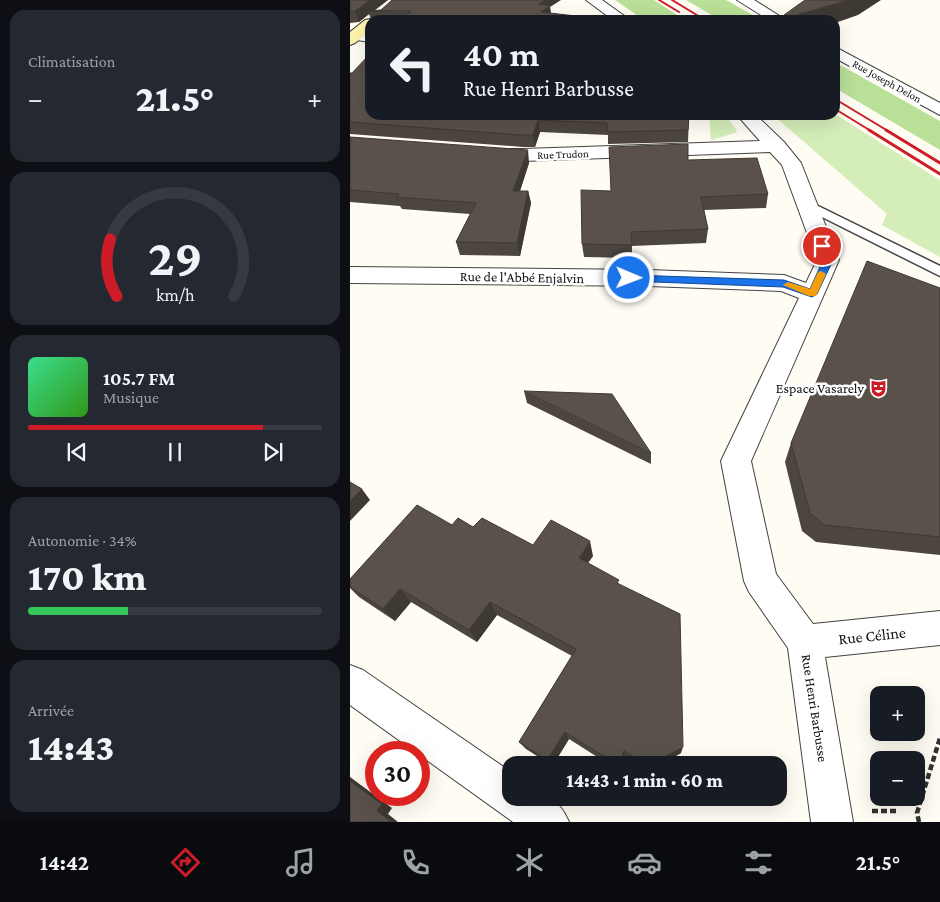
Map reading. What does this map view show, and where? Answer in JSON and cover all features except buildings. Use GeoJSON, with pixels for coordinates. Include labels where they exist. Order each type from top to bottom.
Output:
{"type":"FeatureCollection","features":[{"type":"Feature","properties":{"kind":"main road"},"geometry":{"type":"LineString","coordinates":[[352,38],[365,27]]}},
{"type":"Feature","properties":{"kind":"street"},"geometry":{"type":"LineString","coordinates":[[593,0],[616,15]]}},
{"type":"Feature","properties":{"kind":"street"},"geometry":{"type":"LineString","coordinates":[[744,0],[770,15]]}},
{"type":"Feature","properties":{"kind":"street"},"geometry":{"type":"LineString","coordinates":[[352,38],[365,37]]}},
{"type":"Feature","properties":{"kind":"street","name":"Rue Joseph Delon"},"geometry":{"type":"LineString","coordinates":[[840,55],[940,110]]}},
{"type":"Feature","properties":{"kind":"street","name":"Rue Henri Barbusse"},"geometry":{"type":"LineString","coordinates":[[751,120],[791,163],[828,260],[736,460],[761,581],[805,642],[832,822]]}},
{"type":"Feature","properties":{"kind":"street","name":"Rue Trudon"},"geometry":{"type":"LineString","coordinates":[[475,151],[523,155],[777,146]]}},
{"type":"Feature","properties":{"kind":"street","name":"Rue de l'Abbé Enjalvin"},"geometry":{"type":"LineString","coordinates":[[350,274],[648,278],[784,283],[812,294]]}},
{"type":"Feature","properties":{"kind":"street","name":"Rue Céline"},"geometry":{"type":"LineString","coordinates":[[805,642],[940,628]]}},
{"type":"Feature","properties":{"kind":"street"},"geometry":{"type":"LineString","coordinates":[[350,683],[502,790]]}},
{"type":"Feature","properties":{"kind":"street"},"geometry":{"type":"LineString","coordinates":[[525,806],[548,822]]}},
{"type":"Feature","properties":{"kind":"lane"},"geometry":{"type":"LineString","coordinates":[[806,204],[940,272]]}},
{"type":"Feature","properties":{"kind":"path"},"geometry":{"type":"LineString","coordinates":[[919,822],[917,813],[940,738]]}},
{"type":"Feature","properties":{"kind":"path"},"geometry":{"type":"LineString","coordinates":[[867,811],[896,811]]}},
{"type":"Feature","properties":{"kind":"green space"},"geometry":{"type":"Polygon","coordinates":[[[615,0],[654,0],[677,15],[637,15],[615,0]]]}},
{"type":"Feature","properties":{"kind":"green space"},"geometry":{"type":"Polygon","coordinates":[[[686,0],[726,0],[753,15],[712,15],[686,0]]]}},
{"type":"Feature","properties":{"kind":"green space"},"geometry":{"type":"Polygon","coordinates":[[[840,65],[940,121],[940,150],[840,91],[840,65]]]}},
{"type":"Feature","properties":{"kind":"green space"},"geometry":{"type":"Polygon","coordinates":[[[840,117],[940,180],[940,257],[882,225],[887,214],[779,120],[840,120],[840,117]]]}},
{"type":"Feature","properties":{"kind":"green space"},"geometry":{"type":"Polygon","coordinates":[[[709,120],[728,120],[737,130],[735,133],[711,140],[709,120]]]}},
{"type":"Feature","properties":{"kind":"railway"},"geometry":{"type":"LineString","coordinates":[[659,0],[679,12]]}},
{"type":"Feature","properties":{"kind":"railway"},"geometry":{"type":"LineString","coordinates":[[672,0],[697,15]]}},
{"type":"Feature","properties":{"kind":"railway"},"geometry":{"type":"LineString","coordinates":[[840,102],[888,131]]}},
{"type":"Feature","properties":{"kind":"railway"},"geometry":{"type":"LineString","coordinates":[[840,112],[871,131]]}},
{"type":"Feature","properties":{"kind":"railway"},"geometry":{"type":"LineString","coordinates":[[869,130],[940,174]]}},
{"type":"Feature","properties":{"kind":"railway"},"geometry":{"type":"LineString","coordinates":[[886,130],[940,163]]}},
{"type":"Feature","properties":{"kind":"slow traffic"},"geometry":{"type":"LineString","coordinates":[[788,285],[812,294],[821,274]]}},
{"type":"Feature","properties":{"kind":"place","name":"Espace Vasarely"},"geometry":{"type":"Point","coordinates":[878,388]}},
{"type":"Feature","properties":{"kind":"route"},"geometry":{"type":"LineString","coordinates":[[629,278],[784,283],[812,294],[828,260],[822,246]]}}]}
